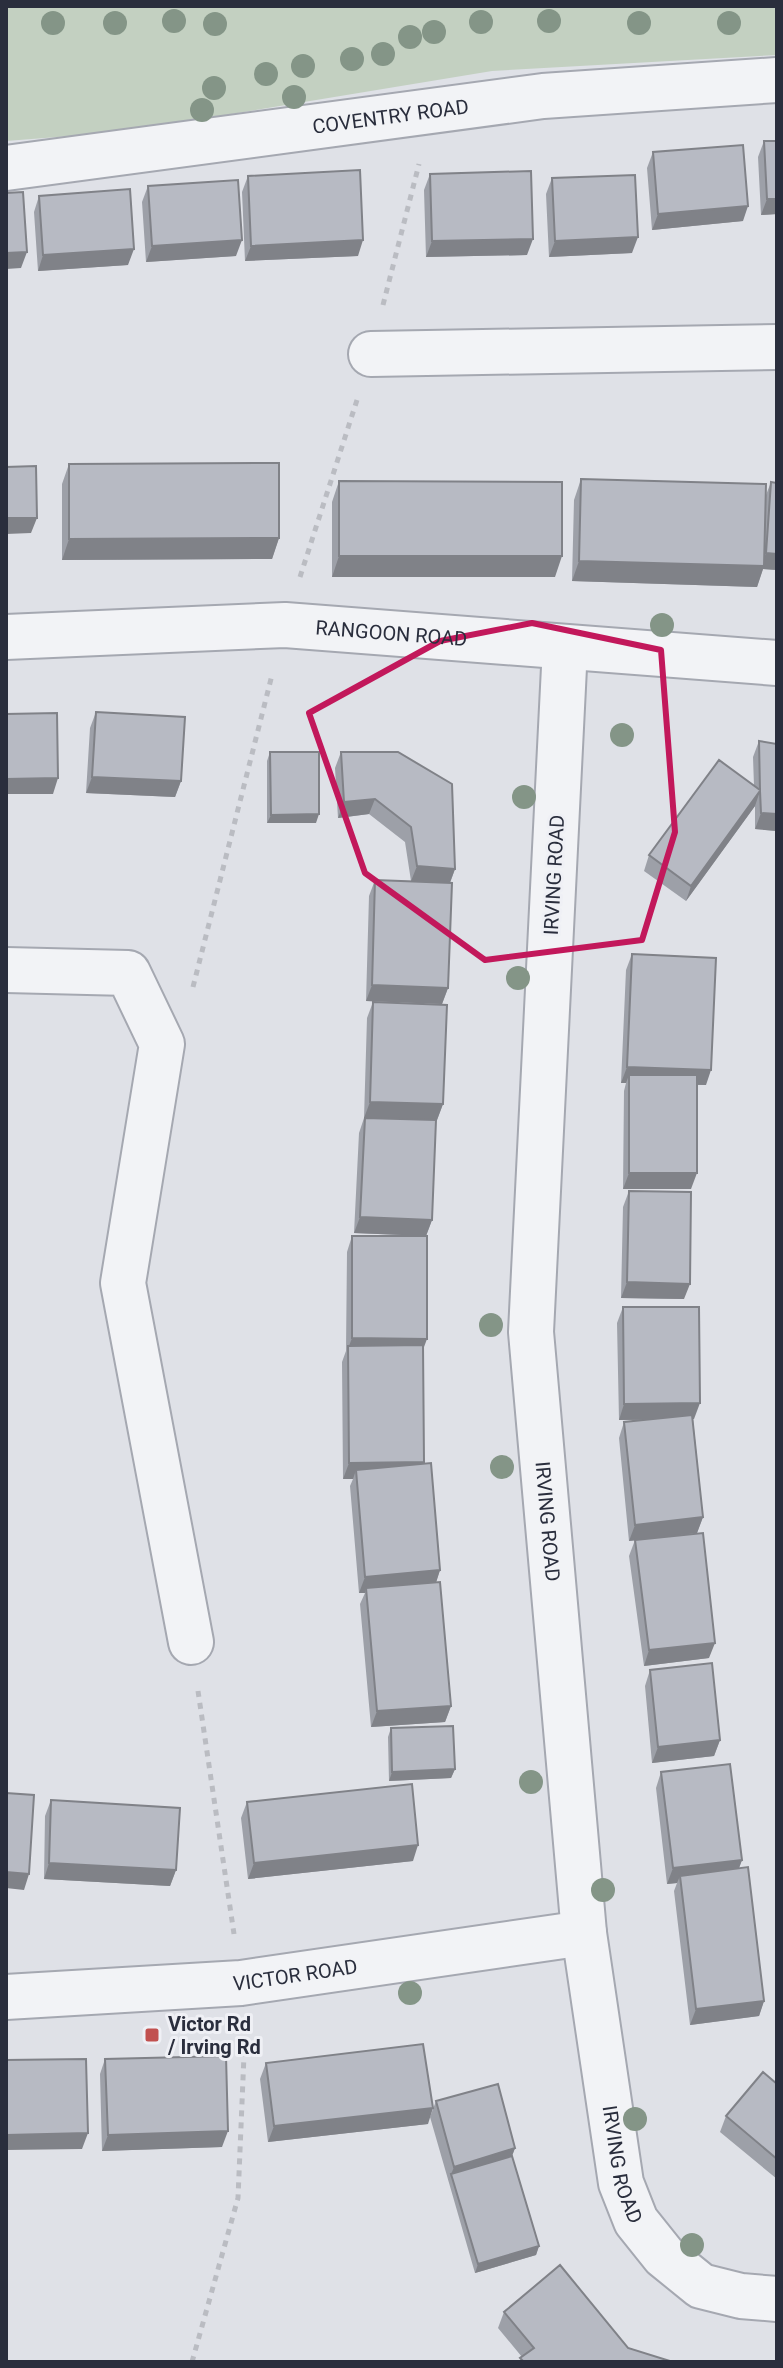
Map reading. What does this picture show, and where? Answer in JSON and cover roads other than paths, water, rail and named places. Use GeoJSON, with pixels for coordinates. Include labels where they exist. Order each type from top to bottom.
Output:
{"type":"FeatureCollection","features":[{"type":"Feature","properties":{"kind":"street","name":"COVENTRY ROAD"},"geometry":{"type":"LineString","coordinates":[[6,168],[543,96],[777,80]]}},
{"type":"Feature","properties":{"kind":"street"},"geometry":{"type":"LineString","coordinates":[[371,354],[777,347]]}},
{"type":"Feature","properties":{"kind":"street","name":"RANGOON ROAD"},"geometry":{"type":"LineString","coordinates":[[6,637],[285,625],[777,663]]}},
{"type":"Feature","properties":{"kind":"street","name":"IRVING ROAD"},"geometry":{"type":"LineString","coordinates":[[565,647],[531,1332],[584,1933],[621,2183],[636,2221],[664,2256],[701,2286],[741,2296],[777,2299]]}},
{"type":"Feature","properties":{"kind":"street"},"geometry":{"type":"LineString","coordinates":[[6,970],[128,973],[162,1044],[123,1283],[191,1642]]}},
{"type":"Feature","properties":{"kind":"street","name":"VICTOR ROAD"},"geometry":{"type":"LineString","coordinates":[[6,1997],[241,1983],[584,1933]]}},
{"type":"Feature","properties":{"kind":"place","name":"Victor Rd / Irving Rd"},"geometry":{"type":"Point","coordinates":[152,2035]}}]}
